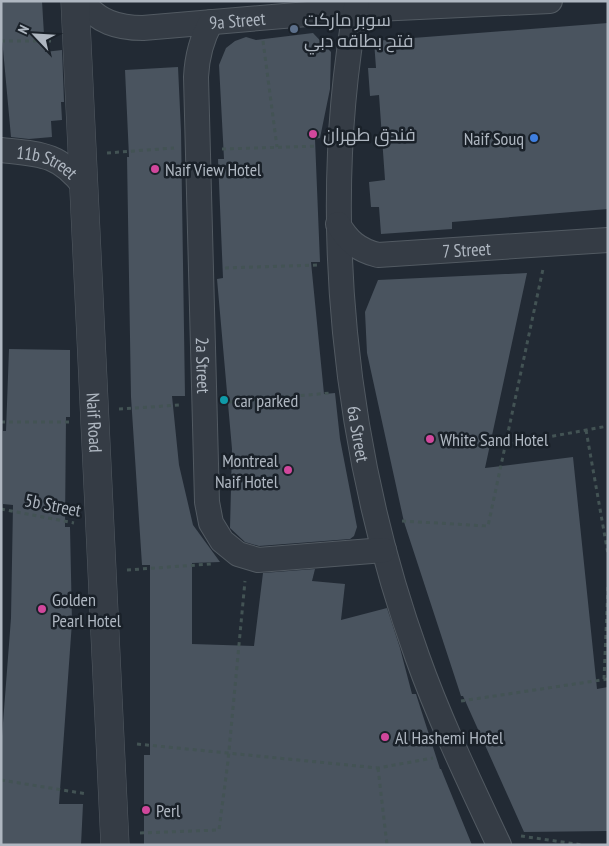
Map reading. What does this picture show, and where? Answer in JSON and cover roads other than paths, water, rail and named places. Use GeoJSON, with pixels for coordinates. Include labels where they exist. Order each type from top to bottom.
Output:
{"type":"FeatureCollection","features":[{"type":"Feature","properties":{"kind":"street","name":"Naif Road"},"geometry":{"type":"LineString","coordinates":[[75,1],[115,839]]}},
{"type":"Feature","properties":{"kind":"street","name":"9a Street"},"geometry":{"type":"LineString","coordinates":[[82,1],[95,15],[110,24],[126,28],[260,18],[356,6],[541,2]]}},
{"type":"Feature","properties":{"kind":"street","name":"6a Street"},"geometry":{"type":"LineString","coordinates":[[356,6],[346,69],[338,224],[346,334],[359,434],[376,520],[403,614],[456,754],[496,838]]}},
{"type":"Feature","properties":{"kind":"street","name":"2a Street"},"geometry":{"type":"LineString","coordinates":[[211,22],[202,39],[197,57],[207,502],[211,523],[222,541],[238,554],[258,560],[384,550]]}},
{"type":"Feature","properties":{"kind":"street","name":"11b Street"},"geometry":{"type":"LineString","coordinates":[[1,150],[44,156],[60,162],[73,172],[84,186]]}},
{"type":"Feature","properties":{"kind":"street","name":"7 Street"},"geometry":{"type":"LineString","coordinates":[[338,224],[344,236],[354,245],[365,252],[378,255],[608,240]]}},
{"type":"Feature","properties":{"kind":"place","name":"سوبر ماركت فتح بطاقه دبي"},"geometry":{"type":"Point","coordinates":[294,29]}},
{"type":"Feature","properties":{"kind":"place","name":"فندق طهران"},"geometry":{"type":"Point","coordinates":[313,134]}},
{"type":"Feature","properties":{"kind":"place","name":"Naif Souq"},"geometry":{"type":"Point","coordinates":[534,138]}},
{"type":"Feature","properties":{"kind":"place","name":"Naif View Hotel"},"geometry":{"type":"Point","coordinates":[155,169]}},
{"type":"Feature","properties":{"kind":"place","name":"car parked"},"geometry":{"type":"Point","coordinates":[224,400]}},
{"type":"Feature","properties":{"kind":"place","name":"White Sand Hotel"},"geometry":{"type":"Point","coordinates":[430,439]}},
{"type":"Feature","properties":{"kind":"place","name":"Montreal Naif Hotel"},"geometry":{"type":"Point","coordinates":[288,470]}},
{"type":"Feature","properties":{"kind":"place","name":"Golden Pearl Hotel"},"geometry":{"type":"Point","coordinates":[42,609]}},
{"type":"Feature","properties":{"kind":"place","name":"Al Hashemi Hotel"},"geometry":{"type":"Point","coordinates":[385,737]}},
{"type":"Feature","properties":{"kind":"place","name":"Perl"},"geometry":{"type":"Point","coordinates":[146,810]}}]}
